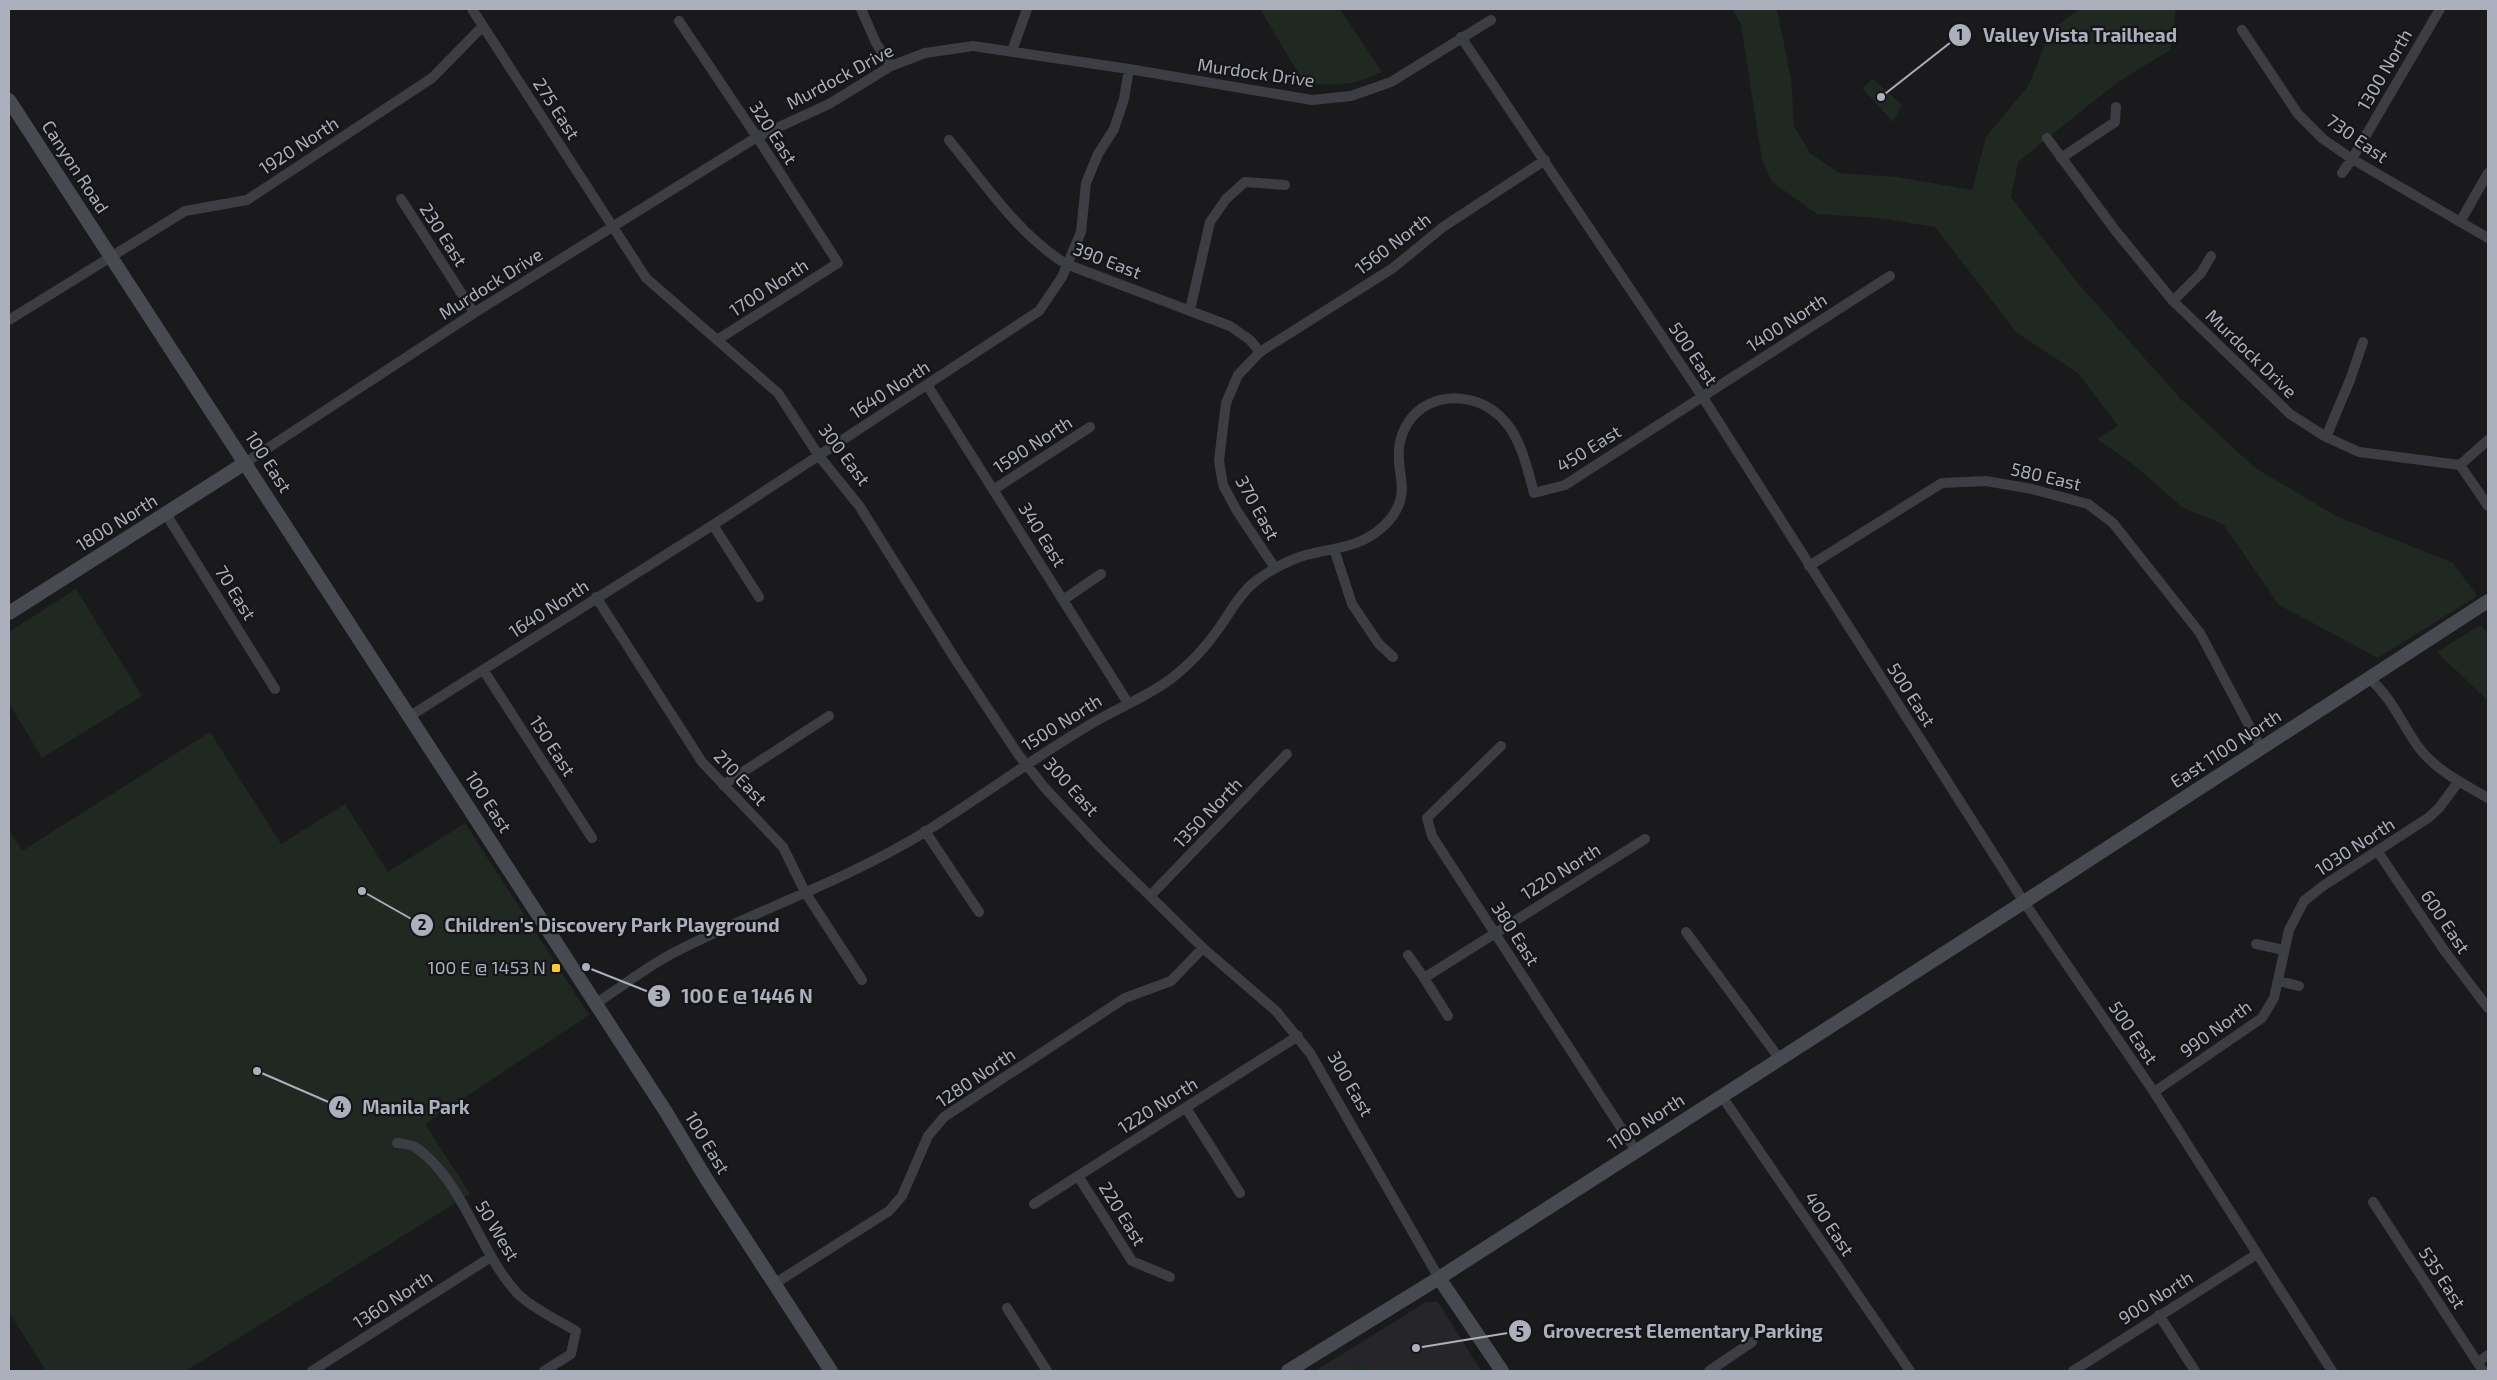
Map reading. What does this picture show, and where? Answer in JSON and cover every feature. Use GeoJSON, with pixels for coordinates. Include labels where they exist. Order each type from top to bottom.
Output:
{"type":"FeatureCollection","features":[{"type":"Feature","properties":{"kind":"street","name":"275 East"},"geometry":{"type":"LineString","coordinates":[[472,9],[614,226]]}},
{"type":"Feature","properties":{"kind":"street"},"geometry":{"type":"LineString","coordinates":[[861,9],[876,43],[891,66]]}},
{"type":"Feature","properties":{"kind":"street"},"geometry":{"type":"LineString","coordinates":[[1012,51],[1027,9]]}},
{"type":"Feature","properties":{"kind":"street","name":"1300 North"},"geometry":{"type":"LineString","coordinates":[[2342,173],[2440,9]]}},
{"type":"Feature","properties":{"kind":"street","name":"Murdock Drive"},"geometry":{"type":"LineString","coordinates":[[245,463],[474,313],[757,137],[829,104],[891,66],[925,53],[973,46],[1129,69],[1312,100],[1351,96],[1391,82],[1491,20]]}},
{"type":"Feature","properties":{"kind":"street","name":"320 East"},"geometry":{"type":"LineString","coordinates":[[679,21],[838,263]]}},
{"type":"Feature","properties":{"kind":"street","name":"1920 North"},"geometry":{"type":"LineString","coordinates":[[9,320],[111,255],[186,211],[246,200],[432,78],[483,26]]}},
{"type":"Feature","properties":{"kind":"street","name":"730 East"},"geometry":{"type":"LineString","coordinates":[[2242,30],[2298,114],[2323,139],[2352,159],[2488,238]]}},
{"type":"Feature","properties":{"kind":"street","name":"500 East"},"geometry":{"type":"LineString","coordinates":[[1461,37],[1702,396],[2024,902],[2154,1092],[2332,1371]]}},
{"type":"Feature","properties":{"kind":"street","name":"1640 North"},"geometry":{"type":"LineString","coordinates":[[410,716],[713,525],[1039,311],[1062,277],[1081,232],[1086,183],[1098,154],[1114,129],[1124,100],[1129,69]]}},
{"type":"Feature","properties":{"kind":"street","name":"Canyon Road"},"geometry":{"type":"LineString","coordinates":[[9,100],[111,255]]}},
{"type":"Feature","properties":{"kind":"street"},"geometry":{"type":"LineString","coordinates":[[2061,158],[2115,122],[2116,107]]}},
{"type":"Feature","properties":{"kind":"street","name":"Murdock Drive"},"geometry":{"type":"LineString","coordinates":[[2047,138],[2115,230],[2173,301],[2290,414],[2326,436],[2359,452],[2460,465]]}},
{"type":"Feature","properties":{"kind":"street","name":"390 East"},"geometry":{"type":"LineString","coordinates":[[949,140],[1027,234],[1066,264],[1230,326],[1250,340],[1260,352]]}},
{"type":"Feature","properties":{"kind":"street","name":"1560 North"},"geometry":{"type":"LineString","coordinates":[[1260,352],[1393,268],[1443,227],[1545,160]]}},
{"type":"Feature","properties":{"kind":"street"},"geometry":{"type":"LineString","coordinates":[[2460,222],[2488,174]]}},
{"type":"Feature","properties":{"kind":"street"},"geometry":{"type":"LineString","coordinates":[[1190,310],[1210,222],[1226,199],[1245,182],[1285,185]]}},
{"type":"Feature","properties":{"kind":"street","name":"230 East"},"geometry":{"type":"LineString","coordinates":[[401,199],[474,313]]}},
{"type":"Feature","properties":{"kind":"street","name":"300 East"},"geometry":{"type":"LineString","coordinates":[[614,226],[646,278],[778,393],[819,456],[860,507],[957,662],[1026,764],[1059,804],[1204,948],[1276,1011],[1298,1036],[1310,1052],[1439,1278],[1502,1371]]}},
{"type":"Feature","properties":{"kind":"street","name":"100 East"},"geometry":{"type":"LineString","coordinates":[[111,255],[831,1371]]}},
{"type":"Feature","properties":{"kind":"street"},"geometry":{"type":"LineString","coordinates":[[2173,301],[2201,273],[2211,256]]}},
{"type":"Feature","properties":{"kind":"street","name":"1700 North"},"geometry":{"type":"LineString","coordinates":[[717,340],[838,263]]}},
{"type":"Feature","properties":{"kind":"street","name":"1400 North"},"geometry":{"type":"LineString","coordinates":[[1702,396],[1890,276]]}},
{"type":"Feature","properties":{"kind":"street"},"geometry":{"type":"LineString","coordinates":[[2326,436],[2363,342]]}},
{"type":"Feature","properties":{"kind":"street","name":"370 East"},"geometry":{"type":"LineString","coordinates":[[1260,352],[1238,375],[1226,403],[1219,461],[1223,485],[1236,511],[1275,568]]}},
{"type":"Feature","properties":{"kind":"street","name":"340 East"},"geometry":{"type":"LineString","coordinates":[[927,385],[1128,703]]}},
{"type":"Feature","properties":{"kind":"street","name":"450 East"},"geometry":{"type":"LineString","coordinates":[[1447,398],[1465,398],[1482,403],[1507,424],[1516,439],[1534,493],[1564,485],[1702,396]]}},
{"type":"Feature","properties":{"kind":"street","name":"1500 North"},"geometry":{"type":"LineString","coordinates":[[595,1004],[676,951],[887,854],[1111,711],[1171,679],[1199,654],[1220,628],[1238,599],[1254,582],[1275,568],[1297,558],[1362,541],[1388,523],[1401,498],[1402,481],[1398,446],[1404,430],[1414,414],[1430,404],[1447,398]]}},
{"type":"Feature","properties":{"kind":"street","name":"1590 North"},"geometry":{"type":"LineString","coordinates":[[993,490],[1090,427]]}},
{"type":"Feature","properties":{"kind":"street"},"geometry":{"type":"LineString","coordinates":[[2488,440],[2460,465],[2488,506]]}},
{"type":"Feature","properties":{"kind":"street","name":"1800 North"},"geometry":{"type":"LineString","coordinates":[[9,613],[245,463]]}},
{"type":"Feature","properties":{"kind":"street","name":"580 East"},"geometry":{"type":"LineString","coordinates":[[1809,566],[1942,483],[1986,481],[2032,489],[2088,504],[2113,523],[2200,633],[2261,748]]}},
{"type":"Feature","properties":{"kind":"street","name":"70 East"},"geometry":{"type":"LineString","coordinates":[[166,514],[275,689]]}},
{"type":"Feature","properties":{"kind":"street"},"geometry":{"type":"LineString","coordinates":[[713,525],[759,596]]}},
{"type":"Feature","properties":{"kind":"street"},"geometry":{"type":"LineString","coordinates":[[1334,549],[1352,604],[1379,644],[1393,657]]}},
{"type":"Feature","properties":{"kind":"street"},"geometry":{"type":"LineString","coordinates":[[1063,600],[1101,574]]}},
{"type":"Feature","properties":{"kind":"street","name":"210 East"},"geometry":{"type":"LineString","coordinates":[[596,597],[702,762],[783,847],[805,892],[862,980]]}},
{"type":"Feature","properties":{"kind":"street","name":"East 1100 North"},"geometry":{"type":"LineString","coordinates":[[2024,902],[2488,601]]}},
{"type":"Feature","properties":{"kind":"street","name":"150 East"},"geometry":{"type":"LineString","coordinates":[[484,671],[592,838]]}},
{"type":"Feature","properties":{"kind":"street"},"geometry":{"type":"LineString","coordinates":[[2369,678],[2385,692],[2426,755],[2458,781],[2488,798]]}},
{"type":"Feature","properties":{"kind":"street"},"geometry":{"type":"LineString","coordinates":[[723,785],[828,716]]}},
{"type":"Feature","properties":{"kind":"street","name":"380 East"},"geometry":{"type":"LineString","coordinates":[[1501,746],[1427,818],[1432,836],[1636,1151]]}},
{"type":"Feature","properties":{"kind":"street","name":"1350 North"},"geometry":{"type":"LineString","coordinates":[[1152,895],[1288,754]]}},
{"type":"Feature","properties":{"kind":"street","name":"1030 North"},"geometry":{"type":"LineString","coordinates":[[2284,950],[2292,922],[2304,901],[2323,886],[2428,818],[2439,808],[2458,781]]}},
{"type":"Feature","properties":{"kind":"street"},"geometry":{"type":"LineString","coordinates":[[925,831],[979,912]]}},
{"type":"Feature","properties":{"kind":"street","name":"1220 North"},"geometry":{"type":"LineString","coordinates":[[1424,978],[1645,839]]}},
{"type":"Feature","properties":{"kind":"street","name":"600 East"},"geometry":{"type":"LineString","coordinates":[[2378,852],[2444,950],[2488,1008]]}},
{"type":"Feature","properties":{"kind":"street","name":"1100 North"},"geometry":{"type":"LineString","coordinates":[[1288,1371],[1439,1278],[2024,902]]}},
{"type":"Feature","properties":{"kind":"street"},"geometry":{"type":"LineString","coordinates":[[1686,932],[1779,1058]]}},
{"type":"Feature","properties":{"kind":"street"},"geometry":{"type":"LineString","coordinates":[[2256,944],[2284,950]]}},
{"type":"Feature","properties":{"kind":"street","name":"1280 North"},"geometry":{"type":"LineString","coordinates":[[774,1284],[889,1212],[902,1196],[928,1136],[944,1117],[1125,998],[1171,981],[1204,948]]}},
{"type":"Feature","properties":{"kind":"street","name":"990 North"},"geometry":{"type":"LineString","coordinates":[[2154,1092],[2257,1023],[2270,1008],[2279,980],[2284,950]]}},
{"type":"Feature","properties":{"kind":"street"},"geometry":{"type":"LineString","coordinates":[[1408,956],[1448,1016]]}},
{"type":"Feature","properties":{"kind":"street"},"geometry":{"type":"LineString","coordinates":[[2279,980],[2299,986]]}},
{"type":"Feature","properties":{"kind":"street","name":"1220 North"},"geometry":{"type":"LineString","coordinates":[[1034,1204],[1298,1036]]}},
{"type":"Feature","properties":{"kind":"street","name":"400 East"},"geometry":{"type":"LineString","coordinates":[[1721,1095],[1910,1371]]}},
{"type":"Feature","properties":{"kind":"street"},"geometry":{"type":"LineString","coordinates":[[1186,1108],[1240,1193]]}},
{"type":"Feature","properties":{"kind":"street","name":"50 West"},"geometry":{"type":"LineString","coordinates":[[397,1143],[414,1146],[438,1168],[462,1203],[491,1257],[519,1295],[576,1332],[571,1354],[544,1371]]}},
{"type":"Feature","properties":{"kind":"street","name":"220 East"},"geometry":{"type":"LineString","coordinates":[[1078,1176],[1132,1261],[1170,1277]]}},
{"type":"Feature","properties":{"kind":"street","name":"535 East"},"geometry":{"type":"LineString","coordinates":[[2373,1202],[2480,1367]]}},
{"type":"Feature","properties":{"kind":"street","name":"900 North"},"geometry":{"type":"LineString","coordinates":[[2073,1371],[2257,1254]]}},
{"type":"Feature","properties":{"kind":"street","name":"1360 North"},"geometry":{"type":"LineString","coordinates":[[312,1371],[491,1257]]}},
{"type":"Feature","properties":{"kind":"street"},"geometry":{"type":"LineString","coordinates":[[1008,1308],[1047,1371]]}},
{"type":"Feature","properties":{"kind":"street"},"geometry":{"type":"LineString","coordinates":[[2159,1315],[2195,1371]]}},
{"type":"Feature","properties":{"kind":"street"},"geometry":{"type":"LineString","coordinates":[[1709,1371],[1752,1342]]}},
{"type":"Feature","properties":{"kind":"street"},"geometry":{"type":"LineString","coordinates":[[2480,1367],[2488,1355]]}},
{"type":"Feature","properties":{"kind":"shaded area"},"geometry":{"type":"Polygon","coordinates":[[[1260,9],[1340,9],[1382,72],[1372,77],[1344,84],[1304,83],[1260,9]]]}},
{"type":"Feature","properties":{"kind":"shaded area"},"geometry":{"type":"Polygon","coordinates":[[[1732,9],[1777,9],[1791,79],[1794,126],[1810,153],[1839,173],[1897,177],[1972,190],[1986,137],[2029,85],[2050,31],[2079,9],[2176,9],[2170,50],[2115,84],[2018,162],[2011,197],[2076,281],[2180,398],[2254,467],[2336,516],[2453,563],[2477,596],[2378,658],[2279,605],[2223,524],[2183,508],[2134,465],[2097,439],[2118,426],[2078,373],[2017,333],[1935,227],[1879,218],[1817,214],[1772,182],[1762,160],[1741,24],[1732,9]]]}},
{"type":"Feature","properties":{"kind":"shaded area"},"geometry":{"type":"Polygon","coordinates":[[[1873,79],[1902,105],[1893,122],[1862,88],[1873,79]]]}},
{"type":"Feature","properties":{"kind":"shaded area"},"geometry":{"type":"Polygon","coordinates":[[[76,589],[142,696],[42,758],[9,703],[9,632],[76,589]]]}},
{"type":"Feature","properties":{"kind":"shaded area"},"geometry":{"type":"Polygon","coordinates":[[[2480,625],[2488,633],[2488,701],[2437,652],[2480,625]]]}},
{"type":"Feature","properties":{"kind":"shaded area"},"geometry":{"type":"Polygon","coordinates":[[[210,732],[281,844],[345,804],[388,872],[465,823],[589,1015],[425,1124],[470,1194],[186,1371],[46,1371],[9,1312],[9,830],[22,851],[210,732]]]}},
{"type":"Feature","properties":{"kind":"shaded area"},"geometry":{"type":"Polygon","coordinates":[[[1426,1302],[1438,1302],[1481,1371],[1315,1371],[1426,1302]]]}},
{"type":"Feature","properties":{"kind":"shaded area"},"geometry":{"type":"Polygon","coordinates":[[[1361,1359],[1369,1371],[1352,1371],[1352,1366],[1361,1359]]]}},
{"type":"Feature","properties":{"kind":"place","name":"Valley Vista Trailhead"},"geometry":{"type":"Point","coordinates":[1881,97]}},
{"type":"Feature","properties":{"kind":"place","name":"Children's Discovery Park Playground"},"geometry":{"type":"Point","coordinates":[362,891]}},
{"type":"Feature","properties":{"kind":"place","name":"100 E @ 1446 N"},"geometry":{"type":"Point","coordinates":[586,967]}},
{"type":"Feature","properties":{"kind":"place","name":"100 E @ 1453 N"},"geometry":{"type":"Point","coordinates":[556,968]}},
{"type":"Feature","properties":{"kind":"place","name":"Manila Park"},"geometry":{"type":"Point","coordinates":[257,1071]}},
{"type":"Feature","properties":{"kind":"place","name":"Grovecrest Elementary Parking"},"geometry":{"type":"Point","coordinates":[1416,1348]}}]}
